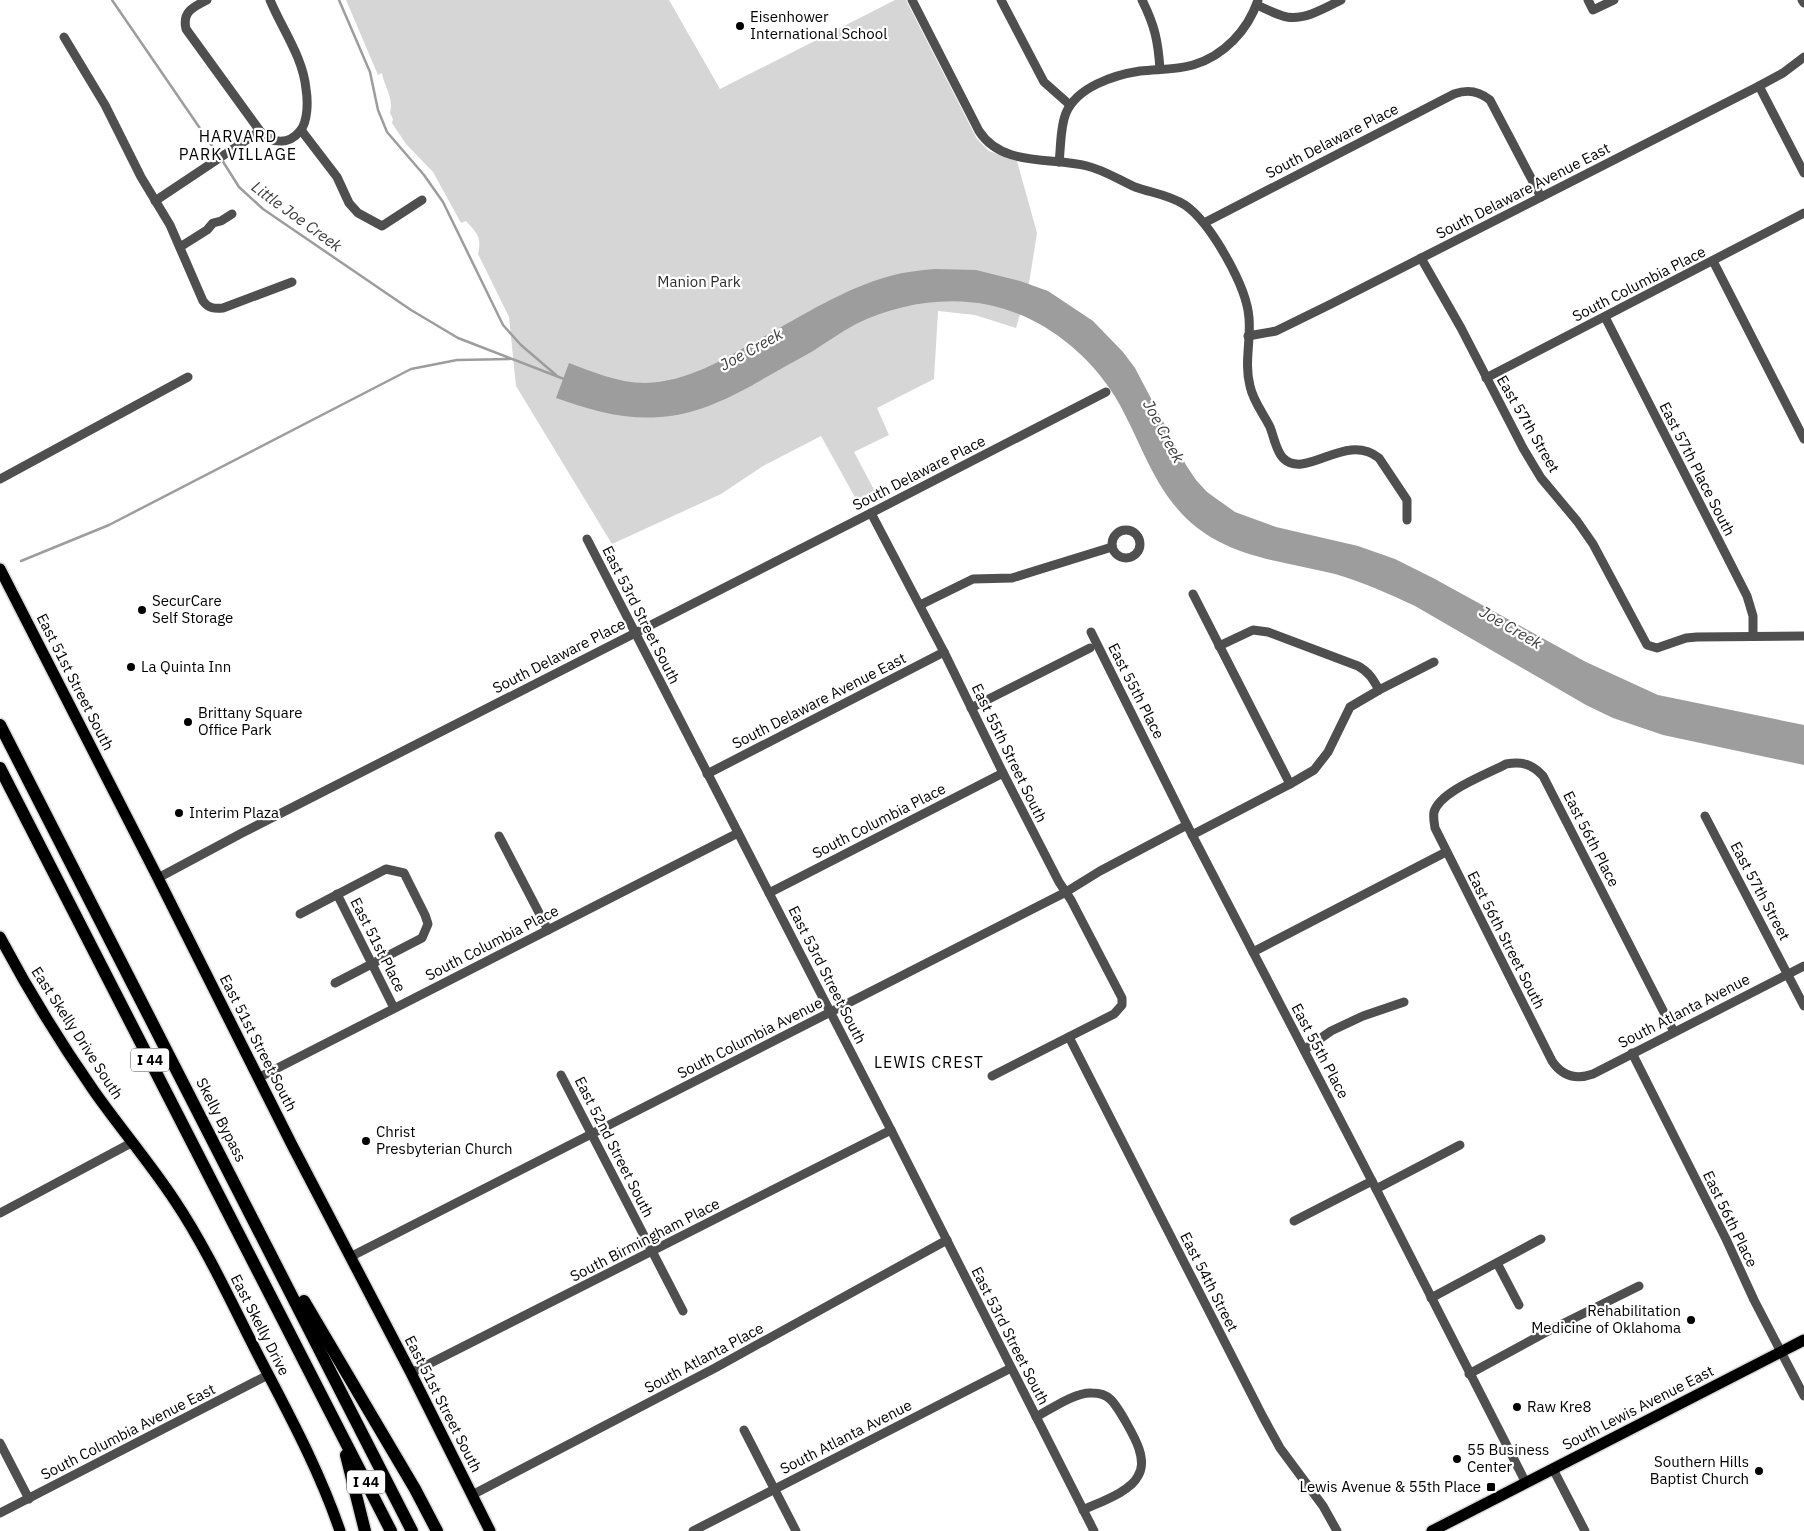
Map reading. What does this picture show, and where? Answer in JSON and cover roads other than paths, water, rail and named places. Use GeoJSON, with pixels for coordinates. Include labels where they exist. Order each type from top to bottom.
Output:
{"type":"FeatureCollection","features":[{"type":"Feature","properties":{"kind":"highway","name":"Skelly Bypass"},"geometry":{"type":"LineString","coordinates":[[0,725],[412,1531]]}},
{"type":"Feature","properties":{"kind":"highway","name":"I 44"},"geometry":{"type":"LineString","coordinates":[[0,768],[391,1531]]}},
{"type":"Feature","properties":{"kind":"highway"},"geometry":{"type":"LineString","coordinates":[[0,776],[21,807]]}},
{"type":"Feature","properties":{"kind":"highway"},"geometry":{"type":"LineString","coordinates":[[242,1198],[415,1488],[437,1531]]}},
{"type":"Feature","properties":{"kind":"highway"},"geometry":{"type":"LineString","coordinates":[[340,1433],[365,1531]]}},
{"type":"Feature","properties":{"kind":"main road","name":"East 51st Street South"},"geometry":{"type":"LineString","coordinates":[[0,568],[490,1531]]}},
{"type":"Feature","properties":{"kind":"main road","name":"East Skelly Drive South"},"geometry":{"type":"LineString","coordinates":[[0,937],[35,1001],[63,1044],[94,1091],[134,1142]]}},
{"type":"Feature","properties":{"kind":"main road","name":"East Skelly Drive"},"geometry":{"type":"LineString","coordinates":[[134,1142],[176,1202],[201,1244],[320,1480],[340,1531]]}},
{"type":"Feature","properties":{"kind":"main road","name":"South Lewis Avenue East"},"geometry":{"type":"LineString","coordinates":[[1432,1531],[1804,1340]]}},
{"type":"Feature","properties":{"kind":"street"},"geometry":{"type":"LineString","coordinates":[[206,0],[187,12],[185,17],[186,29],[260,131],[271,141],[277,141],[293,136],[301,130],[306,116],[306,90],[300,62],[270,0]]}},
{"type":"Feature","properties":{"kind":"street"},"geometry":{"type":"LineString","coordinates":[[912,0],[984,140],[1002,152],[1029,159],[1085,166],[1100,170],[1134,186],[1174,199],[1184,205],[1204,223],[1242,291],[1249,319],[1247,362],[1250,390],[1268,424],[1282,457],[1290,463],[1299,465],[1351,449],[1365,450],[1373,453],[1407,500],[1408,520]]}},
{"type":"Feature","properties":{"kind":"street"},"geometry":{"type":"LineString","coordinates":[[1001,0],[1044,82],[1070,105]]}},
{"type":"Feature","properties":{"kind":"street"},"geometry":{"type":"LineString","coordinates":[[1142,0],[1157,35],[1160,70]]}},
{"type":"Feature","properties":{"kind":"street"},"geometry":{"type":"LineString","coordinates":[[1059,162],[1065,114],[1080,94],[1111,79],[1138,72],[1192,66],[1213,56],[1224,49],[1242,31],[1249,21],[1257,2],[1288,17],[1298,17],[1320,10],[1341,0]]}},
{"type":"Feature","properties":{"kind":"street"},"geometry":{"type":"LineString","coordinates":[[1588,0],[1593,10],[1614,0]]}},
{"type":"Feature","properties":{"kind":"street"},"geometry":{"type":"LineString","coordinates":[[64,37],[106,104],[141,176],[170,225],[203,301],[211,308],[223,308],[292,282]]}},
{"type":"Feature","properties":{"kind":"street","name":"South Delaware Avenue East"},"geometry":{"type":"LineString","coordinates":[[1248,336],[1265,334],[1289,325],[1784,73],[1804,57]]}},
{"type":"Feature","properties":{"kind":"street"},"geometry":{"type":"LineString","coordinates":[[1759,86],[1804,173]]}},
{"type":"Feature","properties":{"kind":"street","name":"South Delaware Place"},"geometry":{"type":"LineString","coordinates":[[1204,223],[1461,92],[1475,92],[1485,95],[1495,108],[1541,197]]}},
{"type":"Feature","properties":{"kind":"street"},"geometry":{"type":"LineString","coordinates":[[301,130],[337,177],[349,203],[358,212],[382,226],[422,200]]}},
{"type":"Feature","properties":{"kind":"street"},"geometry":{"type":"LineString","coordinates":[[155,201],[260,131]]}},
{"type":"Feature","properties":{"kind":"street","name":"South Columbia Place"},"geometry":{"type":"LineString","coordinates":[[1486,378],[1713,262],[1804,213]]}},
{"type":"Feature","properties":{"kind":"street"},"geometry":{"type":"LineString","coordinates":[[180,247],[207,230],[213,223],[221,221],[232,214]]}},
{"type":"Feature","properties":{"kind":"street","name":"East 57th Street"},"geometry":{"type":"LineString","coordinates":[[1421,258],[1461,328],[1533,466],[1593,544],[1643,640],[1652,648],[1661,647],[1686,638],[1753,636]]}},
{"type":"Feature","properties":{"kind":"street"},"geometry":{"type":"LineString","coordinates":[[1713,262],[1804,439]]}},
{"type":"Feature","properties":{"kind":"street","name":"East 57th Place South"},"geometry":{"type":"LineString","coordinates":[[1605,317],[1747,596],[1753,616],[1753,636]]}},
{"type":"Feature","properties":{"kind":"street"},"geometry":{"type":"LineString","coordinates":[[0,479],[188,377]]}},
{"type":"Feature","properties":{"kind":"street","name":"South Delaware Place"},"geometry":{"type":"LineString","coordinates":[[158,878],[242,833],[1106,392]]}},
{"type":"Feature","properties":{"kind":"street","name":"East 55th Street South"},"geometry":{"type":"LineString","coordinates":[[871,513],[944,652],[1059,882],[1120,992],[1122,1005],[1114,1014],[1069,1037]]}},
{"type":"Feature","properties":{"kind":"street","name":"East 53rd Street South"},"geometry":{"type":"LineString","coordinates":[[587,540],[891,1130],[1094,1531]]}},
{"type":"Feature","properties":{"kind":"street"},"geometry":{"type":"LineString","coordinates":[[920,605],[973,579],[1012,578],[1112,548]]}},
{"type":"Feature","properties":{"kind":"street"},"geometry":{"type":"LineString","coordinates":[[1193,594],[1290,784]]}},
{"type":"Feature","properties":{"kind":"street"},"geometry":{"type":"LineString","coordinates":[[1219,646],[1253,630],[1268,632],[1358,666],[1373,678],[1379,690]]}},
{"type":"Feature","properties":{"kind":"street","name":"East 55th Place"},"geometry":{"type":"LineString","coordinates":[[1091,632],[1192,835],[1526,1483]]}},
{"type":"Feature","properties":{"kind":"street"},"geometry":{"type":"LineString","coordinates":[[1753,636],[1804,636]]}},
{"type":"Feature","properties":{"kind":"street"},"geometry":{"type":"LineString","coordinates":[[971,708],[1090,648]]}},
{"type":"Feature","properties":{"kind":"street","name":"South Delaware Avenue East"},"geometry":{"type":"LineString","coordinates":[[708,774],[944,652]]}},
{"type":"Feature","properties":{"kind":"street"},"geometry":{"type":"LineString","coordinates":[[1192,835],[1314,770],[1328,752],[1350,707],[1434,662]]}},
{"type":"Feature","properties":{"kind":"street","name":"East 56th Street South"},"geometry":{"type":"LineString","coordinates":[[1536,768],[1516,762],[1506,764],[1448,794],[1434,811],[1435,828],[1552,1061],[1565,1074],[1576,1077]]}},
{"type":"Feature","properties":{"kind":"street","name":"East 56th Place"},"geometry":{"type":"LineString","coordinates":[[1536,768],[1543,776],[1674,1032]]}},
{"type":"Feature","properties":{"kind":"street","name":"South Columbia Place"},"geometry":{"type":"LineString","coordinates":[[768,893],[1003,773]]}},
{"type":"Feature","properties":{"kind":"street","name":"East 57th Street"},"geometry":{"type":"LineString","coordinates":[[1705,816],[1804,1006]]}},
{"type":"Feature","properties":{"kind":"street","name":"South Columbia Avenue"},"geometry":{"type":"LineString","coordinates":[[350,1257],[1066,892],[1100,871],[1187,825]]}},
{"type":"Feature","properties":{"kind":"street","name":"South Columbia Place"},"geometry":{"type":"LineString","coordinates":[[258,1078],[738,832]]}},
{"type":"Feature","properties":{"kind":"street"},"geometry":{"type":"LineString","coordinates":[[499,836],[548,930]]}},
{"type":"Feature","properties":{"kind":"street"},"geometry":{"type":"LineString","coordinates":[[1253,952],[1446,852]]}},
{"type":"Feature","properties":{"kind":"street"},"geometry":{"type":"LineString","coordinates":[[300,914],[386,869],[404,873],[428,924],[422,938],[335,984]]}},
{"type":"Feature","properties":{"kind":"street","name":"East 51st Place"},"geometry":{"type":"LineString","coordinates":[[337,894],[394,1008]]}},
{"type":"Feature","properties":{"kind":"street","name":"South Atlanta Avenue"},"geometry":{"type":"LineString","coordinates":[[1576,1077],[1585,1077],[1593,1074],[1804,966]]}},
{"type":"Feature","properties":{"kind":"street"},"geometry":{"type":"LineString","coordinates":[[1304,1050],[1331,1031],[1363,1016],[1404,1002]]}},
{"type":"Feature","properties":{"kind":"street"},"geometry":{"type":"LineString","coordinates":[[992,1076],[1069,1037]]}},
{"type":"Feature","properties":{"kind":"street","name":"East 54th Street"},"geometry":{"type":"LineString","coordinates":[[1069,1037],[1263,1417],[1280,1448],[1324,1506],[1337,1531]]}},
{"type":"Feature","properties":{"kind":"street","name":"East 56th Place"},"geometry":{"type":"LineString","coordinates":[[1632,1053],[1804,1396]]}},
{"type":"Feature","properties":{"kind":"street","name":"East 52nd Street South"},"geometry":{"type":"LineString","coordinates":[[561,1075],[683,1312]]}},
{"type":"Feature","properties":{"kind":"street","name":"South Birmingham Place"},"geometry":{"type":"LineString","coordinates":[[411,1373],[891,1130]]}},
{"type":"Feature","properties":{"kind":"street"},"geometry":{"type":"LineString","coordinates":[[0,1213],[134,1142]]}},
{"type":"Feature","properties":{"kind":"street"},"geometry":{"type":"LineString","coordinates":[[1294,1221],[1460,1145]]}},
{"type":"Feature","properties":{"kind":"street","name":"South Atlanta Place"},"geometry":{"type":"LineString","coordinates":[[472,1496],[715,1368],[946,1240]]}},
{"type":"Feature","properties":{"kind":"street"},"geometry":{"type":"LineString","coordinates":[[1431,1298],[1541,1240]]}},
{"type":"Feature","properties":{"kind":"street"},"geometry":{"type":"LineString","coordinates":[[1497,1263],[1519,1304]]}},
{"type":"Feature","properties":{"kind":"street"},"geometry":{"type":"LineString","coordinates":[[1469,1374],[1550,1330],[1640,1286]]}},
{"type":"Feature","properties":{"kind":"street","name":"South Atlanta Avenue"},"geometry":{"type":"LineString","coordinates":[[693,1531],[1011,1368]]}},
{"type":"Feature","properties":{"kind":"street","name":"South Columbia Avenue East"},"geometry":{"type":"LineString","coordinates":[[0,1513],[268,1375]]}},
{"type":"Feature","properties":{"kind":"street"},"geometry":{"type":"LineString","coordinates":[[1036,1417],[1076,1396],[1092,1393],[1100,1394],[1106,1396],[1116,1406],[1139,1449],[1142,1466],[1134,1482],[1126,1489],[1083,1510]]}},
{"type":"Feature","properties":{"kind":"street"},"geometry":{"type":"LineString","coordinates":[[744,1430],[796,1531]]}},
{"type":"Feature","properties":{"kind":"street"},"geometry":{"type":"LineString","coordinates":[[0,1444],[28,1499]]}},
{"type":"Feature","properties":{"kind":"street"},"geometry":{"type":"LineString","coordinates":[[1553,1469],[1586,1531]]}},
{"type":"Feature","properties":{"kind":"water","name":"Joe Creek"},"geometry":{"type":"Polygon","coordinates":[[[935,269],[976,270],[1020,281],[1048,291],[1093,321],[1123,352],[1135,368],[1186,465],[1196,480],[1207,492],[1235,512],[1276,527],[1358,546],[1395,559],[1586,662],[1658,695],[1804,725],[1804,765],[1663,735],[1613,718],[1586,705],[1415,606],[1395,597],[1345,577],[1253,555],[1234,549],[1216,540],[1198,529],[1171,501],[1161,487],[1114,395],[1090,364],[1076,350],[1044,327],[1008,310],[972,302],[955,301],[921,304],[888,311],[856,324],[813,351],[740,392],[719,402],[672,416],[647,418],[620,415],[594,410],[556,398],[569,363],[606,376],[635,383],[675,379],[718,362],[822,304],[855,288],[912,271],[935,269]]]}},
{"type":"Feature","properties":{"kind":"waterway","name":"Little Joe Creek"},"geometry":{"type":"LineString","coordinates":[[112,0],[219,156]]}},
{"type":"Feature","properties":{"kind":"waterway"},"geometry":{"type":"LineString","coordinates":[[339,0],[370,72],[378,110],[387,132],[424,175],[443,202],[503,325],[521,345],[556,375]]}},
{"type":"Feature","properties":{"kind":"waterway","name":"Little Joe Creek"},"geometry":{"type":"LineString","coordinates":[[222,160],[239,187],[263,209],[411,310],[458,338],[564,379]]}},
{"type":"Feature","properties":{"kind":"waterway"},"geometry":{"type":"LineString","coordinates":[[21,561],[109,525],[411,369],[457,360],[510,359]]}},
{"type":"Feature","properties":{"kind":"place","name":"Eisenhower International School"},"geometry":{"type":"Point","coordinates":[740,26]}},
{"type":"Feature","properties":{"kind":"place","name":"SecurCare Self Storage"},"geometry":{"type":"Point","coordinates":[142,610]}},
{"type":"Feature","properties":{"kind":"place","name":"La Quinta Inn"},"geometry":{"type":"Point","coordinates":[131,667]}},
{"type":"Feature","properties":{"kind":"place","name":"Brittany Square Office Park"},"geometry":{"type":"Point","coordinates":[188,722]}},
{"type":"Feature","properties":{"kind":"place","name":"Interim Plaza"},"geometry":{"type":"Point","coordinates":[179,813]}},
{"type":"Feature","properties":{"kind":"place","name":"Christ Presbyterian Church"},"geometry":{"type":"Point","coordinates":[366,1141]}},
{"type":"Feature","properties":{"kind":"place","name":"Rehabilitation Medicine of Oklahoma"},"geometry":{"type":"Point","coordinates":[1691,1320]}},
{"type":"Feature","properties":{"kind":"place","name":"Raw Kre8"},"geometry":{"type":"Point","coordinates":[1517,1407]}},
{"type":"Feature","properties":{"kind":"place","name":"55 Business Center"},"geometry":{"type":"Point","coordinates":[1457,1459]}},
{"type":"Feature","properties":{"kind":"place","name":"Southern Hills Baptist Church"},"geometry":{"type":"Point","coordinates":[1759,1471]}},
{"type":"Feature","properties":{"kind":"place","name":"Lewis Avenue & 55th Place"},"geometry":{"type":"Point","coordinates":[1491,1487]}},
{"type":"Feature","properties":{"kind":"district","name":"HARVARD PARK VILLAGE"},"geometry":{"type":"Point","coordinates":[238,145]}},
{"type":"Feature","properties":{"kind":"district","name":"LEWIS CREST"},"geometry":{"type":"Point","coordinates":[929,1062]}},
{"type":"Feature","properties":{"kind":"park label","name":"Manion Park"},"geometry":{"type":"Point","coordinates":[699,282]}}]}
